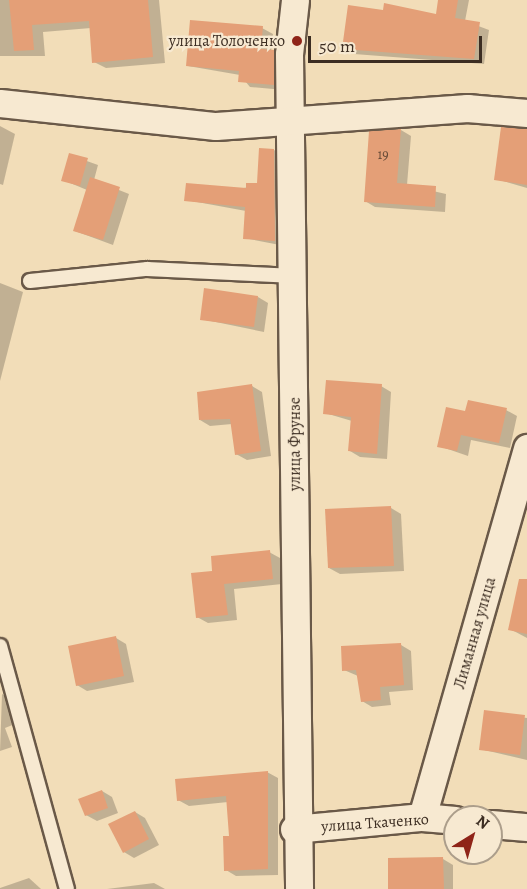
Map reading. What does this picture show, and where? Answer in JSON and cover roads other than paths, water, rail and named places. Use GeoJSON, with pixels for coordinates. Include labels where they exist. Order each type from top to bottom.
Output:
{"type":"FeatureCollection","features":[{"type":"Feature","properties":{"kind":"street","name":"улица Фрунзе"},"geometry":{"type":"LineString","coordinates":[[295,0],[291,119],[295,276],[294,829],[299,889]]}},
{"type":"Feature","properties":{"kind":"street"},"geometry":{"type":"LineString","coordinates":[[0,103],[216,126],[467,108],[527,113]]}},
{"type":"Feature","properties":{"kind":"street","name":"Лиманная улица"},"geometry":{"type":"LineString","coordinates":[[422,817],[527,448]]}},
{"type":"Feature","properties":{"kind":"street","name":"улица Ткаченко"},"geometry":{"type":"LineString","coordinates":[[294,829],[422,817],[443,819]]}},
{"type":"Feature","properties":{"kind":"street"},"geometry":{"type":"LineString","coordinates":[[503,825],[527,827]]}},
{"type":"Feature","properties":{"kind":"lane"},"geometry":{"type":"LineString","coordinates":[[30,281],[147,269],[295,276]]}},
{"type":"Feature","properties":{"kind":"lane"},"geometry":{"type":"LineString","coordinates":[[0,646],[67,889]]}},
{"type":"Feature","properties":{"kind":"place","name":"улица Толоченко"},"geometry":{"type":"Point","coordinates":[297,41]}}]}
